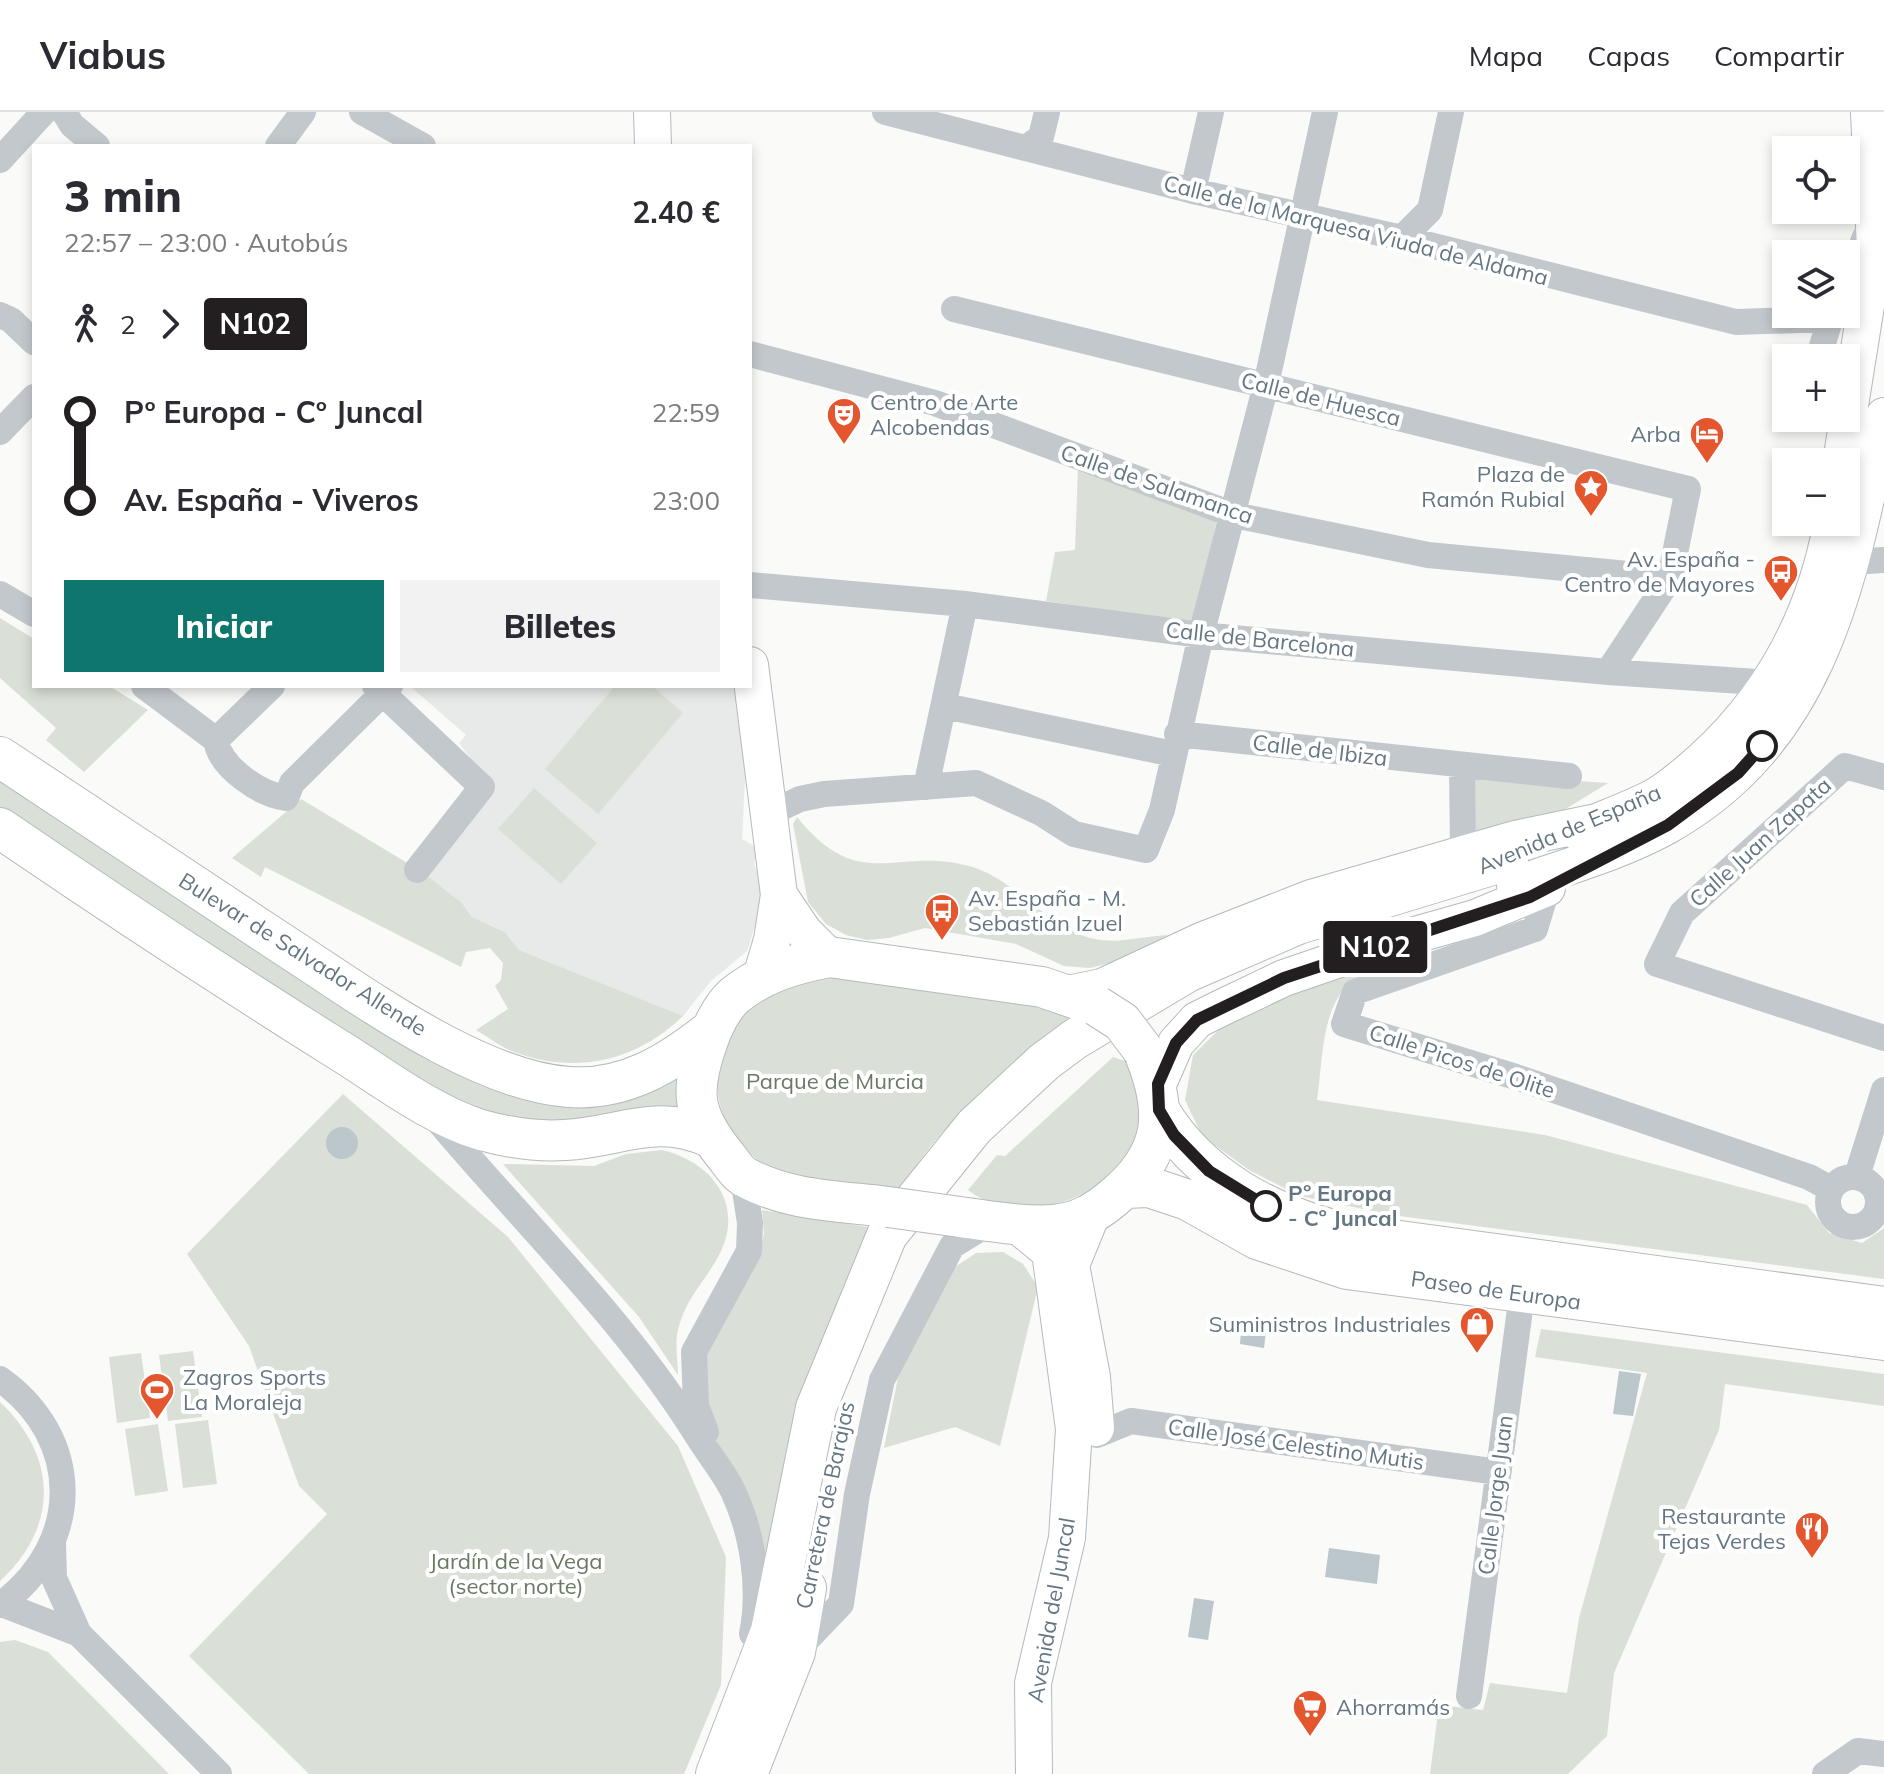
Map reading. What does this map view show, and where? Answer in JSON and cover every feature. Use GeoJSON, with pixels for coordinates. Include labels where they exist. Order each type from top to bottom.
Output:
{"type":"FeatureCollection","features":[{"type":"Feature","properties":{"kind":"main road"},"geometry":{"type":"LineString","coordinates":[[652,112],[653,144]]}},
{"type":"Feature","properties":{"kind":"main road","name":"Avenida de España"},"geometry":{"type":"LineString","coordinates":[[1860,283],[1875,249],[1869,112]]}},
{"type":"Feature","properties":{"kind":"main road","name":"Avenida de España"},"geometry":{"type":"LineString","coordinates":[[896,1228],[1030,1106],[1097,1051],[1198,992],[1308,946],[1622,847],[1668,825],[1709,796],[1762,746],[1817,665],[1863,558],[1866,406],[1852,328]]}},
{"type":"Feature","properties":{"kind":"main road","name":"Avenida de España"},"geometry":{"type":"LineString","coordinates":[[1847,448],[1866,406]]}},
{"type":"Feature","properties":{"kind":"main road","name":"Avenida de España"},"geometry":{"type":"LineString","coordinates":[[1523,878],[1596,822],[1656,796],[1690,770],[1737,726],[1772,683],[1789,652],[1812,593],[1828,536]]}},
{"type":"Feature","properties":{"kind":"main road"},"geometry":{"type":"LineString","coordinates":[[752,680],[779,895],[772,940],[761,977]]}},
{"type":"Feature","properties":{"kind":"main road","name":"Bulevar de Salvador Allende"},"geometry":{"type":"LineString","coordinates":[[0,757],[393,1016],[527,1080],[568,1087],[602,1087],[654,1070],[711,1030]]}},
{"type":"Feature","properties":{"kind":"main road"},"geometry":{"type":"LineString","coordinates":[[1523,878],[1475,918],[1383,944],[1284,978],[1197,1020],[1176,1043],[1153,1081],[1157,1143],[1144,1167],[1125,1188],[1091,1216],[1054,1225],[989,1221],[896,1228],[743,1177],[712,1138],[699,1114],[694,1079],[711,1030],[731,998],[761,977],[795,964],[829,957],[1082,1000],[1102,987],[1201,941],[1311,898],[1463,853],[1596,822]]}},
{"type":"Feature","properties":{"kind":"main road"},"geometry":{"type":"LineString","coordinates":[[0,828],[179,950],[421,1100],[478,1128],[525,1141],[567,1140],[662,1123],[691,1129],[712,1138]]}},
{"type":"Feature","properties":{"kind":"main road"},"geometry":{"type":"LineString","coordinates":[[779,895],[804,932],[829,957]]}},
{"type":"Feature","properties":{"kind":"main road","name":"Paseo de Europa"},"geometry":{"type":"LineString","coordinates":[[1082,1000],[1122,1022],[1153,1081],[1174,1135],[1209,1171],[1266,1206],[1312,1225],[1348,1234],[1884,1307]]}},
{"type":"Feature","properties":{"kind":"main road","name":"Paseo de Europa"},"geometry":{"type":"LineString","coordinates":[[1125,1188],[1149,1187],[1188,1200],[1257,1239],[1347,1269],[1884,1340]]}},
{"type":"Feature","properties":{"kind":"main road","name":"Avenida del Juncal"},"geometry":{"type":"LineString","coordinates":[[1053,1774],[1051,1690],[1087,1529],[1097,1435],[1092,1377],[1071,1265],[1091,1216]]}},
{"type":"Feature","properties":{"kind":"main road","name":"Avenida del Juncal"},"geometry":{"type":"LineString","coordinates":[[989,1221],[1050,1252],[1074,1429],[1067,1538],[1033,1683],[1034,1774]]}},
{"type":"Feature","properties":{"kind":"main road","name":"Carretera de Barajas"},"geometry":{"type":"LineString","coordinates":[[730,1765],[795,1652],[822,1503],[856,1361],[896,1228]]}},
{"type":"Feature","properties":{"kind":"main road","name":"Carretera de Barajas"},"geometry":{"type":"LineString","coordinates":[[730,1765],[771,1631],[816,1408],[896,1228]]}},
{"type":"Feature","properties":{"kind":"street"},"geometry":{"type":"LineString","coordinates":[[0,160],[44,112]]}},
{"type":"Feature","properties":{"kind":"street"},"geometry":{"type":"LineString","coordinates":[[64,112],[72,125],[95,144]]}},
{"type":"Feature","properties":{"kind":"street"},"geometry":{"type":"LineString","coordinates":[[279,144],[303,112]]}},
{"type":"Feature","properties":{"kind":"street"},"geometry":{"type":"LineString","coordinates":[[362,112],[419,144]]}},
{"type":"Feature","properties":{"kind":"street","name":"Calle de la Marquesa Viuda de Aldama"},"geometry":{"type":"LineString","coordinates":[[885,112],[1193,191],[1402,238],[1736,322],[1772,318]]}},
{"type":"Feature","properties":{"kind":"street"},"geometry":{"type":"LineString","coordinates":[[1027,147],[1041,137],[1047,112]]}},
{"type":"Feature","properties":{"kind":"street"},"geometry":{"type":"LineString","coordinates":[[1193,191],[1211,112]]}},
{"type":"Feature","properties":{"kind":"street"},"geometry":{"type":"LineString","coordinates":[[770,813],[800,799],[824,794],[976,783],[1041,813],[1074,834],[1146,850],[1162,810],[1201,635],[1266,385],[1325,112]]}},
{"type":"Feature","properties":{"kind":"street"},"geometry":{"type":"LineString","coordinates":[[1402,238],[1430,210],[1451,112]]}},
{"type":"Feature","properties":{"kind":"street","name":"Calle de Huesca"},"geometry":{"type":"LineString","coordinates":[[954,309],[1688,489],[1670,578]]}},
{"type":"Feature","properties":{"kind":"street"},"geometry":{"type":"LineString","coordinates":[[0,315],[11,320],[32,340]]}},
{"type":"Feature","properties":{"kind":"street","name":"Calle de Salamanca"},"geometry":{"type":"LineString","coordinates":[[752,355],[935,403],[1234,515],[1428,555],[1670,578]]}},
{"type":"Feature","properties":{"kind":"street"},"geometry":{"type":"LineString","coordinates":[[0,432],[32,399]]}},
{"type":"Feature","properties":{"kind":"street"},"geometry":{"type":"LineString","coordinates":[[1863,558],[1884,499]]}},
{"type":"Feature","properties":{"kind":"street"},"geometry":{"type":"LineString","coordinates":[[1608,672],[1670,578]]}},
{"type":"Feature","properties":{"kind":"street","name":"Calle de Barcelona"},"geometry":{"type":"LineString","coordinates":[[752,585],[965,604],[1201,635],[1608,672],[1772,683]]}},
{"type":"Feature","properties":{"kind":"street"},"geometry":{"type":"LineString","coordinates":[[0,594],[32,613]]}},
{"type":"Feature","properties":{"kind":"street"},"geometry":{"type":"LineString","coordinates":[[926,787],[965,604]]}},
{"type":"Feature","properties":{"kind":"street"},"geometry":{"type":"LineString","coordinates":[[147,688],[216,740],[226,764],[273,796],[286,798],[292,783],[382,689],[482,787],[417,870]]}},
{"type":"Feature","properties":{"kind":"street"},"geometry":{"type":"LineString","coordinates":[[216,740],[270,688]]}},
{"type":"Feature","properties":{"kind":"street","name":"Calle de Ibiza"},"geometry":{"type":"LineString","coordinates":[[945,706],[1175,744],[1569,776]]}},
{"type":"Feature","properties":{"kind":"street"},"geometry":{"type":"LineString","coordinates":[[0,742],[97,821]]}},
{"type":"Feature","properties":{"kind":"street","name":"Calle Juan Zapata"},"geometry":{"type":"LineString","coordinates":[[1884,777],[1845,766],[1682,913],[1657,964],[1884,1038]]}},
{"type":"Feature","properties":{"kind":"street"},"geometry":{"type":"LineString","coordinates":[[1462,767],[1463,853]]}},
{"type":"Feature","properties":{"kind":"street","name":"Calle Picos de Olite"},"geometry":{"type":"LineString","coordinates":[[1523,878],[1535,929],[1472,948],[1355,992],[1344,1024],[1529,1081],[1809,1177],[1831,1189]]}},
{"type":"Feature","properties":{"kind":"street"},"geometry":{"type":"LineString","coordinates":[[1872,1184],[1840,1180],[1831,1189],[1828,1206],[1834,1219],[1841,1224],[1858,1227],[1867,1223],[1877,1211],[1872,1184],[1884,1090]]}},
{"type":"Feature","properties":{"kind":"street"},"geometry":{"type":"LineString","coordinates":[[421,1100],[590,1292],[666,1384],[734,1493],[754,1560],[758,1605],[730,1765]]}},
{"type":"Feature","properties":{"kind":"street"},"geometry":{"type":"LineString","coordinates":[[721,1473],[696,1406],[694,1352],[749,1251],[750,1223],[743,1177]]}},
{"type":"Feature","properties":{"kind":"street"},"geometry":{"type":"LineString","coordinates":[[795,1652],[841,1604],[857,1494],[882,1380],[952,1246],[989,1221]]}},
{"type":"Feature","properties":{"kind":"street","name":"Calle Jorge Juan"},"geometry":{"type":"LineString","coordinates":[[1469,1696],[1522,1294]]}},
{"type":"Feature","properties":{"kind":"street"},"geometry":{"type":"LineString","coordinates":[[0,1379],[23,1396],[48,1428],[61,1466],[63,1505],[53,1544],[54,1578],[79,1634],[219,1774]]}},
{"type":"Feature","properties":{"kind":"street","name":"Calle José Celestino Mutis"},"geometry":{"type":"LineString","coordinates":[[1097,1435],[1131,1421],[1498,1472]]}},
{"type":"Feature","properties":{"kind":"street"},"geometry":{"type":"LineString","coordinates":[[53,1544],[32,1578],[1,1604],[79,1634]]}},
{"type":"Feature","properties":{"kind":"street"},"geometry":{"type":"LineString","coordinates":[[1825,1774],[1858,1751],[1884,1754]]}},
{"type":"Feature","properties":{"kind":"shaded area"},"geometry":{"type":"Polygon","coordinates":[[[412,688],[734,688],[746,760],[742,839],[758,848],[754,864],[761,881],[762,904],[747,951],[711,981],[683,1016],[519,950],[505,932],[472,917],[462,903],[424,873],[494,790],[459,743],[466,735],[412,688]]]}},
{"type":"Feature","properties":{"kind":"shaded area"},"geometry":{"type":"Polygon","coordinates":[[[342,1127],[353,1132],[358,1143],[353,1154],[342,1159],[331,1154],[326,1143],[331,1132],[342,1127]]]}},
{"type":"Feature","properties":{"kind":"shaded area"},"geometry":{"type":"Polygon","coordinates":[[[1242,1319],[1267,1323],[1264,1348],[1240,1344],[1242,1319]]]}},
{"type":"Feature","properties":{"kind":"shaded area"},"geometry":{"type":"Polygon","coordinates":[[[1619,1371],[1641,1374],[1633,1416],[1613,1414],[1619,1371]]]}},
{"type":"Feature","properties":{"kind":"shaded area"},"geometry":{"type":"Polygon","coordinates":[[[1329,1548],[1380,1555],[1377,1584],[1325,1577],[1329,1548]]]}},
{"type":"Feature","properties":{"kind":"shaded area"},"geometry":{"type":"Polygon","coordinates":[[[1194,1598],[1214,1601],[1208,1640],[1188,1637],[1194,1598]]]}},
{"type":"Feature","properties":{"kind":"green space"},"geometry":{"type":"Polygon","coordinates":[[[1078,467],[1217,520],[1195,623],[1046,601],[1055,552],[1075,550],[1078,467]]]}},
{"type":"Feature","properties":{"kind":"green space"},"geometry":{"type":"Polygon","coordinates":[[[0,618],[32,638],[32,688],[112,688],[148,710],[84,772],[46,740],[56,728],[0,678],[0,618]]]}},
{"type":"Feature","properties":{"kind":"green space"},"geometry":{"type":"Polygon","coordinates":[[[613,688],[654,688],[683,713],[598,814],[545,769],[613,688]]]}},
{"type":"Feature","properties":{"kind":"green space"},"geometry":{"type":"Polygon","coordinates":[[[0,767],[492,1075],[687,1070],[690,1110],[539,1129],[459,1105],[0,816],[0,767]]]}},
{"type":"Feature","properties":{"kind":"green space"},"geometry":{"type":"Polygon","coordinates":[[[1473,774],[1608,783],[1564,810],[1474,840],[1473,774]]]}},
{"type":"Feature","properties":{"kind":"green space"},"geometry":{"type":"Polygon","coordinates":[[[534,788],[597,843],[561,884],[498,829],[534,788]]]}},
{"type":"Feature","properties":{"kind":"green space"},"geometry":{"type":"Polygon","coordinates":[[[301,799],[424,873],[462,903],[472,917],[505,932],[519,950],[683,1016],[646,1044],[604,1060],[560,1062],[537,1059],[504,1047],[476,1030],[508,1009],[495,986],[501,980],[503,963],[490,948],[466,952],[461,967],[265,867],[261,877],[232,858],[301,799]]]}},
{"type":"Feature","properties":{"kind":"green space"},"geometry":{"type":"Polygon","coordinates":[[[797,817],[819,841],[840,855],[860,862],[943,861],[986,872],[1078,934],[1113,941],[1168,935],[1118,961],[1090,968],[1064,966],[1016,944],[925,928],[889,938],[867,940],[846,935],[826,924],[808,902],[793,824],[797,817]]]}},
{"type":"Feature","properties":{"kind":"green space"},"geometry":{"type":"Polygon","coordinates":[[[1468,928],[1473,934],[1381,968],[1348,986],[1339,996],[1325,1033],[1317,1100],[1545,1135],[1807,1205],[1829,1233],[1862,1243],[1884,1228],[1884,1279],[1392,1215],[1300,1196],[1249,1170],[1202,1136],[1185,1100],[1193,1055],[1227,1022],[1267,1002],[1468,928]]]}},
{"type":"Feature","properties":{"kind":"green space","name":"Parque de Murcia"},"geometry":{"type":"Polygon","coordinates":[[[836,977],[1059,1006],[1071,1023],[954,1120],[915,1167],[900,1193],[807,1180],[788,1175],[758,1160],[736,1138],[722,1113],[717,1087],[720,1061],[730,1036],[745,1013],[767,994],[798,978],[836,977]]]}},
{"type":"Feature","properties":{"kind":"green space"},"geometry":{"type":"Polygon","coordinates":[[[1113,1057],[1128,1062],[1137,1089],[1141,1116],[1138,1138],[1112,1173],[1075,1198],[1031,1208],[1008,1207],[987,1201],[968,1190],[997,1155],[1005,1156],[1113,1057]]]}},
{"type":"Feature","properties":{"kind":"green space","name":"Jardín de la Vega (sector norte)"},"geometry":{"type":"Polygon","coordinates":[[[343,1094],[508,1237],[678,1446],[726,1557],[721,1685],[684,1774],[309,1774],[189,1656],[327,1514],[299,1486],[249,1346],[187,1254],[343,1094]]]}},
{"type":"Feature","properties":{"kind":"green space"},"geometry":{"type":"Polygon","coordinates":[[[662,1150],[694,1163],[707,1174],[725,1200],[728,1216],[721,1251],[687,1305],[679,1326],[676,1344],[678,1375],[639,1317],[503,1164],[594,1166],[626,1154],[662,1150]]]}},
{"type":"Feature","properties":{"kind":"green space"},"geometry":{"type":"Polygon","coordinates":[[[762,1210],[874,1228],[819,1347],[802,1407],[766,1611],[724,1457],[711,1430],[705,1396],[705,1347],[757,1261],[764,1234],[762,1210]]]}},
{"type":"Feature","properties":{"kind":"green space"},"geometry":{"type":"Polygon","coordinates":[[[1003,1252],[1023,1264],[1038,1287],[1000,1446],[955,1427],[884,1448],[898,1377],[949,1271],[976,1253],[1003,1252]]]}},
{"type":"Feature","properties":{"kind":"green space"},"geometry":{"type":"Polygon","coordinates":[[[1541,1329],[1884,1374],[1884,1406],[1725,1384],[1719,1430],[1614,1673],[1607,1736],[1568,1774],[1430,1774],[1439,1705],[1483,1710],[1490,1683],[1567,1693],[1579,1618],[1647,1373],[1535,1357],[1541,1329]]]}},
{"type":"Feature","properties":{"kind":"green space"},"geometry":{"type":"Polygon","coordinates":[[[193,1351],[202,1417],[168,1421],[159,1355],[193,1351]]]}},
{"type":"Feature","properties":{"kind":"green space"},"geometry":{"type":"Polygon","coordinates":[[[141,1353],[150,1418],[117,1423],[109,1357],[141,1353]]]}},
{"type":"Feature","properties":{"kind":"green space"},"geometry":{"type":"Polygon","coordinates":[[[0,1402],[19,1423],[33,1446],[41,1469],[44,1492],[41,1515],[33,1538],[0,1581],[0,1402]]]}},
{"type":"Feature","properties":{"kind":"green space"},"geometry":{"type":"Polygon","coordinates":[[[208,1420],[217,1484],[183,1488],[175,1424],[208,1420]]]}},
{"type":"Feature","properties":{"kind":"green space"},"geometry":{"type":"Polygon","coordinates":[[[158,1424],[168,1491],[135,1496],[125,1429],[158,1424]]]}},
{"type":"Feature","properties":{"kind":"green space"},"geometry":{"type":"Polygon","coordinates":[[[15,1640],[48,1652],[169,1774],[0,1774],[0,1642],[15,1640]]]}},
{"type":"Feature","properties":{"kind":"bus line","name":"N102"},"geometry":{"type":"LineString","coordinates":[[1266,1206],[1209,1171],[1174,1135],[1159,1110],[1158,1084],[1176,1043],[1197,1020],[1284,978],[1383,944],[1475,918],[1530,897],[1668,825],[1738,773],[1762,746]]}},
{"type":"Feature","properties":{"kind":"place","name":"Centro de Arte Alcobendas"},"geometry":{"type":"Point","coordinates":[844,446]}},
{"type":"Feature","properties":{"kind":"place","name":"Arba"},"geometry":{"type":"Point","coordinates":[1707,465]}},
{"type":"Feature","properties":{"kind":"place","name":"Plaza de Ramón Rubial"},"geometry":{"type":"Point","coordinates":[1591,518]}},
{"type":"Feature","properties":{"kind":"place","name":"Av. España - Centro de Mayores"},"geometry":{"type":"Point","coordinates":[1781,603]}},
{"type":"Feature","properties":{"kind":"place","name":"Av. España - M. Sebastián Izuel"},"geometry":{"type":"Point","coordinates":[942,942]}},
{"type":"Feature","properties":{"kind":"place","name":"Pº Europa - Cº Juncal"},"geometry":{"type":"Point","coordinates":[1266,1206]}},
{"type":"Feature","properties":{"kind":"place","name":"Suministros Industriales"},"geometry":{"type":"Point","coordinates":[1477,1355]}},
{"type":"Feature","properties":{"kind":"place","name":"Zagros Sports La Moraleja"},"geometry":{"type":"Point","coordinates":[157,1421]}},
{"type":"Feature","properties":{"kind":"place","name":"Restaurante Tejas Verdes"},"geometry":{"type":"Point","coordinates":[1812,1560]}},
{"type":"Feature","properties":{"kind":"place","name":"Ahorramás"},"geometry":{"type":"Point","coordinates":[1310,1738]}}]}
